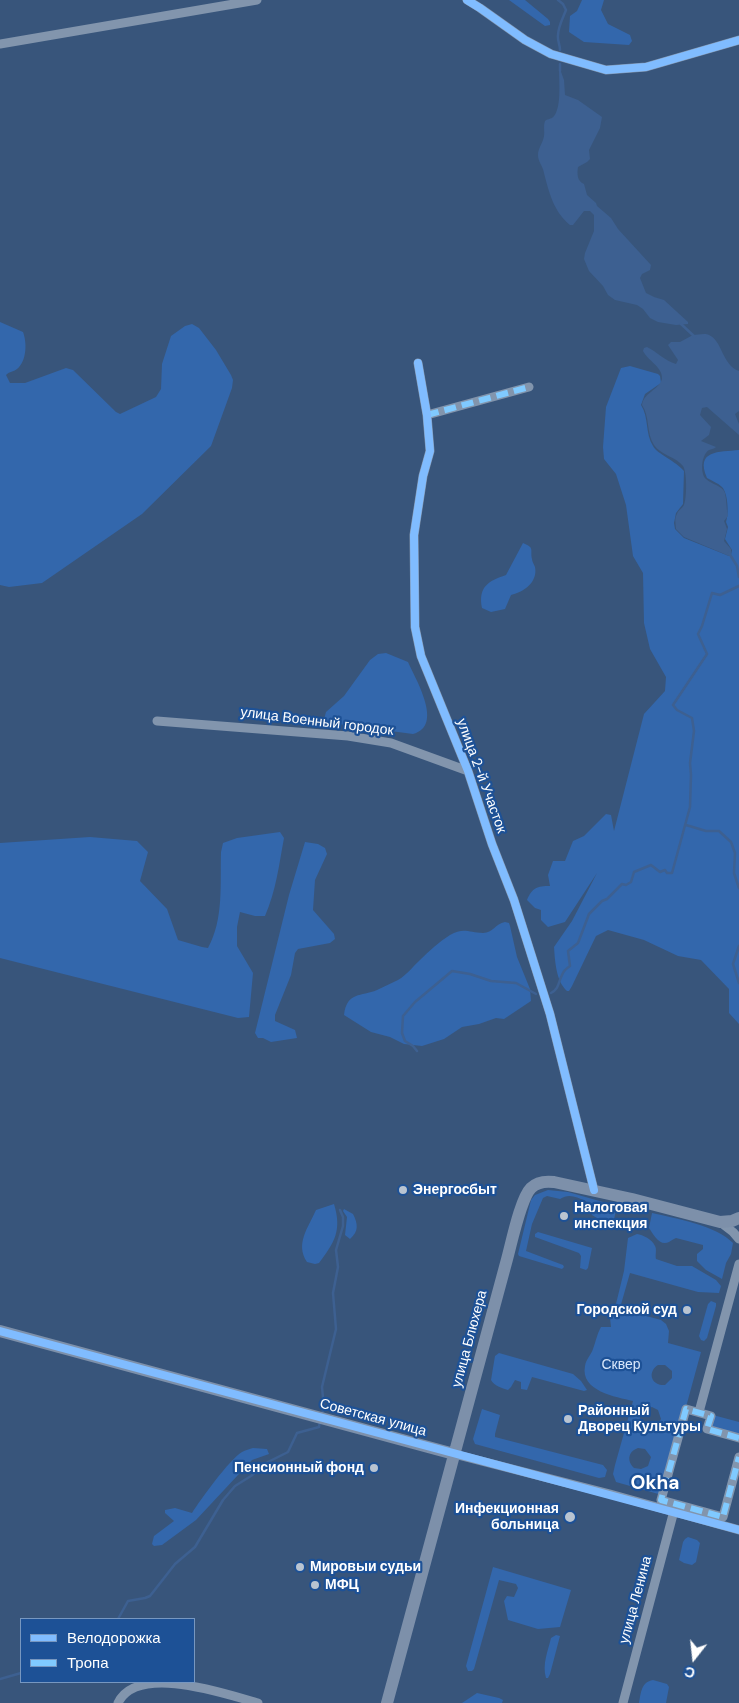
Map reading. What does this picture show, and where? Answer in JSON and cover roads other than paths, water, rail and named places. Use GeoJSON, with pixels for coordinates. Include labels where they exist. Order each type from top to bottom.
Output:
{"type":"FeatureCollection","features":[{"type":"Feature","properties":{"kind":"street"},"geometry":{"type":"LineString","coordinates":[[0,44],[257,0]]}},
{"type":"Feature","properties":{"kind":"street"},"geometry":{"type":"LineString","coordinates":[[467,0],[525,40],[550,54],[606,70],[646,67],[739,40]]}},
{"type":"Feature","properties":{"kind":"street","name":"улица 2-й Участок"},"geometry":{"type":"LineString","coordinates":[[418,364],[427,415],[430,451],[423,476],[414,535],[415,627],[421,656],[468,771],[492,844],[514,900],[550,1014],[594,1190]]}},
{"type":"Feature","properties":{"kind":"street"},"geometry":{"type":"LineString","coordinates":[[427,415],[529,387]]}},
{"type":"Feature","properties":{"kind":"street","name":"улица Военный городок"},"geometry":{"type":"LineString","coordinates":[[157,721],[348,736],[391,743],[468,771]]}},
{"type":"Feature","properties":{"kind":"street","name":"улица Блюхера"},"geometry":{"type":"LineString","coordinates":[[387,1703],[506,1263],[527,1193],[537,1184],[548,1182],[594,1190],[720,1222],[737,1219]]}},
{"type":"Feature","properties":{"kind":"street"},"geometry":{"type":"LineString","coordinates":[[720,1222],[739,1239]]}},
{"type":"Feature","properties":{"kind":"street"},"geometry":{"type":"LineString","coordinates":[[699,1412],[739,1264]]}},
{"type":"Feature","properties":{"kind":"street","name":"Советская улица"},"geometry":{"type":"LineString","coordinates":[[0,1331],[454,1454],[675,1508],[739,1530]]}},
{"type":"Feature","properties":{"kind":"street"},"geometry":{"type":"LineString","coordinates":[[739,1438],[707,1429],[711,1416],[686,1409],[661,1500],[675,1508],[723,1517],[739,1457]]}},
{"type":"Feature","properties":{"kind":"street","name":"улица Ленина"},"geometry":{"type":"LineString","coordinates":[[623,1703],[675,1508]]}},
{"type":"Feature","properties":{"kind":"street"},"geometry":{"type":"LineString","coordinates":[[118,1703],[128,1691],[142,1684],[170,1683],[221,1693],[258,1703]]}},
{"type":"Feature","properties":{"kind":"waterway"},"geometry":{"type":"LineString","coordinates":[[558,0],[566,10],[558,31],[560,50]]}},
{"type":"Feature","properties":{"kind":"waterway"},"geometry":{"type":"LineString","coordinates":[[560,64],[560,71]]}},
{"type":"Feature","properties":{"kind":"waterway"},"geometry":{"type":"LineString","coordinates":[[681,324],[695,337]]}},
{"type":"Feature","properties":{"kind":"waterway"},"geometry":{"type":"LineString","coordinates":[[729,553],[737,566],[739,577]]}},
{"type":"Feature","properties":{"kind":"waterway"},"geometry":{"type":"LineString","coordinates":[[551,993],[557,988],[565,970],[570,966],[568,951],[578,943],[589,914],[602,901],[607,899],[622,884],[626,885],[631,882],[634,872],[651,865],[660,872],[665,870],[667,873],[672,873],[690,807],[690,763],[694,731],[692,718],[677,710],[673,705],[707,654],[698,634],[712,593],[720,595],[739,586]]}},
{"type":"Feature","properties":{"kind":"waterway"},"geometry":{"type":"LineString","coordinates":[[686,825],[706,831],[719,831],[731,842],[735,853],[734,873],[739,888]]}},
{"type":"Feature","properties":{"kind":"waterway"},"geometry":{"type":"LineString","coordinates":[[739,946],[733,964],[739,983]]}},
{"type":"Feature","properties":{"kind":"waterway"},"geometry":{"type":"LineString","coordinates":[[417,1051],[405,1041],[402,1033],[403,1016],[415,1002],[452,971],[470,974],[491,981],[516,983],[536,994]]}},
{"type":"Feature","properties":{"kind":"waterway"},"geometry":{"type":"LineString","coordinates":[[322,1413],[324,1408],[322,1387],[336,1329],[333,1293],[338,1267],[336,1250],[343,1226],[343,1217],[340,1210]]}},
{"type":"Feature","properties":{"kind":"waterway"},"geometry":{"type":"LineString","coordinates":[[119,1618],[128,1601],[150,1596],[175,1564],[195,1547],[223,1500],[235,1486],[268,1462],[288,1452],[297,1433],[319,1427],[320,1421]]}},
{"type":"Feature","properties":{"kind":"waterway"},"geometry":{"type":"LineString","coordinates":[[0,1679],[20,1673]]}},
{"type":"Feature","properties":{"kind":"place","name":"Энергосбыт"},"geometry":{"type":"Point","coordinates":[403,1190]}},
{"type":"Feature","properties":{"kind":"place","name":"Налоговая инспекция"},"geometry":{"type":"Point","coordinates":[564,1216]}},
{"type":"Feature","properties":{"kind":"place","name":"Городской суд"},"geometry":{"type":"Point","coordinates":[687,1310]}},
{"type":"Feature","properties":{"kind":"place","name":"Районный Дворец Культуры"},"geometry":{"type":"Point","coordinates":[568,1419]}},
{"type":"Feature","properties":{"kind":"place","name":"Пенсионный фонд"},"geometry":{"type":"Point","coordinates":[374,1468]}},
{"type":"Feature","properties":{"kind":"place","name":"Инфекционная больница"},"geometry":{"type":"Point","coordinates":[570,1517]}},
{"type":"Feature","properties":{"kind":"place","name":"Мировыи судьи"},"geometry":{"type":"Point","coordinates":[300,1567]}},
{"type":"Feature","properties":{"kind":"place","name":"МФЦ"},"geometry":{"type":"Point","coordinates":[315,1585]}},
{"type":"Feature","properties":{"kind":"district","name":"Okha"},"geometry":{"type":"Point","coordinates":[655,1484]}},
{"type":"Feature","properties":{"kind":"park label","name":"Сквер"},"geometry":{"type":"Point","coordinates":[621,1365]}}]}
